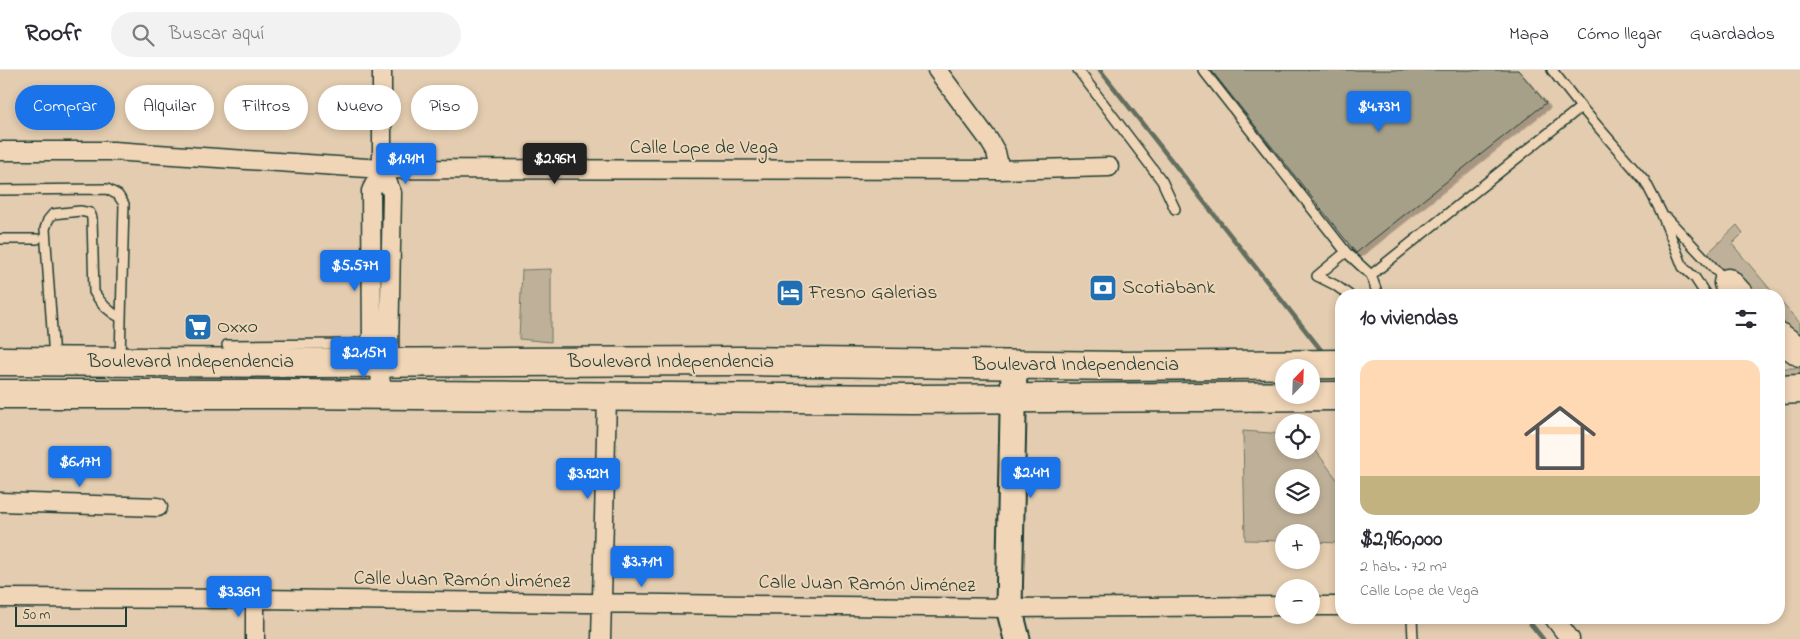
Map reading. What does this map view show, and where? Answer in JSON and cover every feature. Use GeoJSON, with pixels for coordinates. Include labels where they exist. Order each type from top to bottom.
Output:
{"type":"FeatureCollection","features":[{"type":"Feature","properties":{"kind":"main road"},"geometry":{"type":"LineString","coordinates":[[1785,341],[1800,352]]}},
{"type":"Feature","properties":{"kind":"main road"},"geometry":{"type":"LineString","coordinates":[[1785,358],[1800,358]]}},
{"type":"Feature","properties":{"kind":"main road","name":"Boulevard Independencia"},"geometry":{"type":"LineString","coordinates":[[0,361],[380,363],[743,361],[1335,371]]}},
{"type":"Feature","properties":{"kind":"main road"},"geometry":{"type":"LineString","coordinates":[[0,378],[57,373],[113,361]]}},
{"type":"Feature","properties":{"kind":"main road"},"geometry":{"type":"LineString","coordinates":[[607,397],[620,380],[706,371],[743,361]]}},
{"type":"Feature","properties":{"kind":"main road"},"geometry":{"type":"LineString","coordinates":[[498,396],[514,384],[579,379],[595,362]]}},
{"type":"Feature","properties":{"kind":"main road"},"geometry":{"type":"LineString","coordinates":[[1320,385],[1335,375]]}},
{"type":"Feature","properties":{"kind":"main road"},"geometry":{"type":"LineString","coordinates":[[1785,390],[1800,389]]}},
{"type":"Feature","properties":{"kind":"main road","name":"Boulevard Independencia"},"geometry":{"type":"LineString","coordinates":[[0,394],[1013,399],[1335,396]]}},
{"type":"Feature","properties":{"kind":"main road"},"geometry":{"type":"LineString","coordinates":[[1246,397],[1275,394]]}},
{"type":"Feature","properties":{"kind":"street"},"geometry":{"type":"LineString","coordinates":[[380,363],[389,351],[392,193],[382,169],[382,70]]}},
{"type":"Feature","properties":{"kind":"street"},"geometry":{"type":"LineString","coordinates":[[936,70],[989,140],[996,152],[1000,170]]}},
{"type":"Feature","properties":{"kind":"street","name":"Calle Lope de Vega"},"geometry":{"type":"LineString","coordinates":[[0,151],[113,151],[382,169],[1000,170],[1109,167]]}},
{"type":"Feature","properties":{"kind":"street"},"geometry":{"type":"LineString","coordinates":[[381,395],[380,363],[372,350],[372,192],[382,169]]}},
{"type":"Feature","properties":{"kind":"street"},"geometry":{"type":"LineString","coordinates":[[1014,365],[1010,608],[1017,639]]}},
{"type":"Feature","properties":{"kind":"street"},"geometry":{"type":"LineString","coordinates":[[601,639],[607,397]]}},
{"type":"Feature","properties":{"kind":"street"},"geometry":{"type":"LineString","coordinates":[[0,502],[158,507]]}},
{"type":"Feature","properties":{"kind":"street","name":"Calle Juan Ramón Jiménez"},"geometry":{"type":"LineString","coordinates":[[0,598],[255,598],[1010,608],[1275,606]]}},
{"type":"Feature","properties":{"kind":"street"},"geometry":{"type":"LineString","coordinates":[[255,598],[255,639]]}},
{"type":"Feature","properties":{"kind":"street"},"geometry":{"type":"LineString","coordinates":[[1320,606],[1335,606]]}},
{"type":"Feature","properties":{"kind":"street"},"geometry":{"type":"LineString","coordinates":[[1559,624],[1570,639]]}},
{"type":"Feature","properties":{"kind":"lane"},"geometry":{"type":"LineString","coordinates":[[1078,70],[1162,181],[1175,209]]}},
{"type":"Feature","properties":{"kind":"lane"},"geometry":{"type":"LineString","coordinates":[[1203,70],[1346,252],[1371,275],[1376,289]]}},
{"type":"Feature","properties":{"kind":"lane"},"geometry":{"type":"LineString","coordinates":[[1552,70],[1581,107],[1645,181],[1662,212],[1684,267],[1695,278],[1720,289]]}},
{"type":"Feature","properties":{"kind":"lane"},"geometry":{"type":"LineString","coordinates":[[1371,275],[1581,107]]}},
{"type":"Feature","properties":{"kind":"lane"},"geometry":{"type":"LineString","coordinates":[[0,190],[107,189],[118,195],[124,204],[121,318],[113,361]]}},
{"type":"Feature","properties":{"kind":"lane"},"geometry":{"type":"LineString","coordinates":[[54,361],[45,229],[48,220],[53,214],[80,211],[90,213],[92,218],[94,292],[99,301],[121,318]]}},
{"type":"Feature","properties":{"kind":"lane"},"geometry":{"type":"LineString","coordinates":[[1662,212],[1725,289]]}},
{"type":"Feature","properties":{"kind":"lane"},"geometry":{"type":"LineString","coordinates":[[0,239],[37,239]]}},
{"type":"Feature","properties":{"kind":"lane"},"geometry":{"type":"LineString","coordinates":[[1341,289],[1316,276],[1346,252]]}},
{"type":"Feature","properties":{"kind":"lane"},"geometry":{"type":"LineString","coordinates":[[372,284],[390,285]]}},
{"type":"Feature","properties":{"kind":"lane"},"geometry":{"type":"LineString","coordinates":[[227,345],[352,344],[372,337]]}},
{"type":"Feature","properties":{"kind":"lane"},"geometry":{"type":"LineString","coordinates":[[1412,624],[1413,639]]}},
{"type":"Feature","properties":{"kind":"shaded area"},"geometry":{"type":"Polygon","coordinates":[[[1737,225],[1743,233],[1732,244],[1770,289],[1739,289],[1708,253],[1737,225]]]}},
{"type":"Feature","properties":{"kind":"shaded area"},"geometry":{"type":"Polygon","coordinates":[[[551,269],[551,342],[519,339],[522,270],[551,269]]]}},
{"type":"Feature","properties":{"kind":"shaded area"},"geometry":{"type":"Polygon","coordinates":[[[1785,307],[1800,323],[1800,349],[1785,339],[1785,307]]]}},
{"type":"Feature","properties":{"kind":"shaded area"},"geometry":{"type":"Polygon","coordinates":[[[1785,368],[1800,368],[1800,381],[1785,381],[1785,368]]]}},
{"type":"Feature","properties":{"kind":"shaded area"},"geometry":{"type":"Polygon","coordinates":[[[1243,431],[1275,433],[1275,459],[1320,459],[1320,456],[1335,477],[1335,543],[1320,542],[1320,524],[1275,524],[1275,541],[1245,540],[1243,431]]]}},
{"type":"Feature","properties":{"kind":"building"},"geometry":{"type":"Polygon","coordinates":[[[1211,70],[1518,70],[1546,103],[1356,253],[1211,70]]]}},
{"type":"Feature","properties":{"kind":"waterway"},"geometry":{"type":"LineString","coordinates":[[1100,70],[1321,350]]}},
{"type":"Feature","properties":{"kind":"waterway"},"geometry":{"type":"LineString","coordinates":[[1531,624],[1543,639]]}},
{"type":"Feature","properties":{"kind":"place","name":"Scotiabank"},"geometry":{"type":"Point","coordinates":[1103,288]}},
{"type":"Feature","properties":{"kind":"place","name":"Fresno Galerias"},"geometry":{"type":"Point","coordinates":[790,293]}},
{"type":"Feature","properties":{"kind":"place","name":"Oxxo"},"geometry":{"type":"Point","coordinates":[198,327]}}]}
